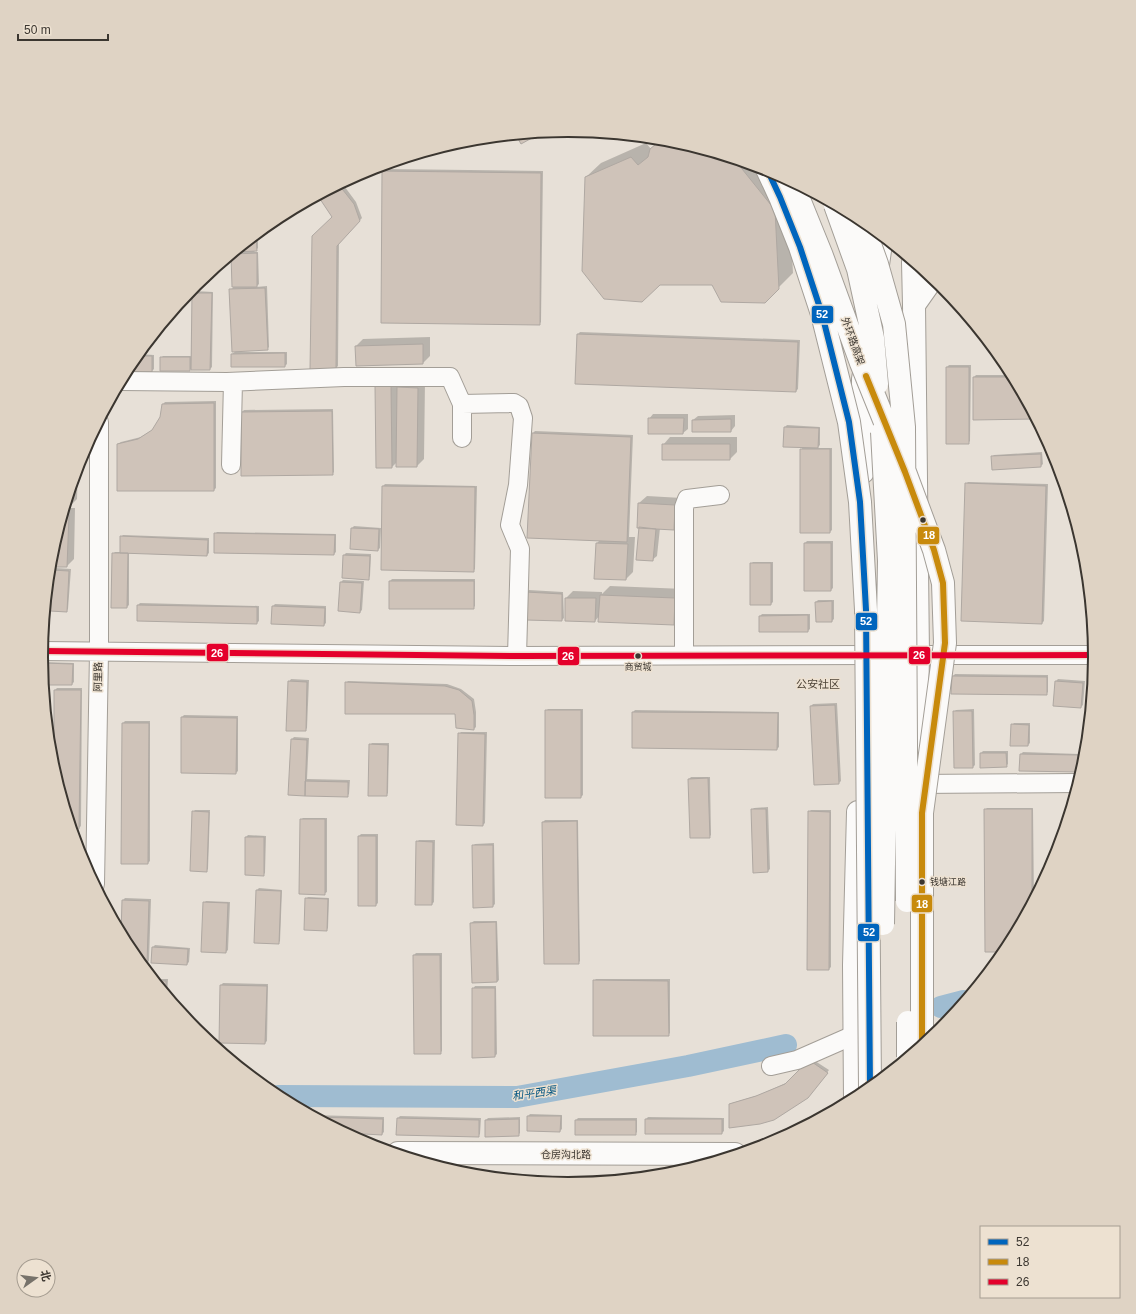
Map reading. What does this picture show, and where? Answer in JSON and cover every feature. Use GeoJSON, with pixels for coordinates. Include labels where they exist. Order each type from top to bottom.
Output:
{"type":"FeatureCollection","features":[{"type":"Feature","properties":{"kind":"main road","name":"外环路高架"},"geometry":{"type":"LineString","coordinates":[[772,179],[800,247],[822,314],[848,422],[860,502],[866,610],[858,1088]]}},
{"type":"Feature","properties":{"kind":"main road","name":"外环路高架"},"geometry":{"type":"LineString","coordinates":[[795,190],[822,256],[861,363],[905,472],[934,550],[943,583],[945,643],[922,813],[917,1042]]}},
{"type":"Feature","properties":{"kind":"main road"},"geometry":{"type":"LineString","coordinates":[[838,213],[858,269],[872,338],[883,441],[888,529],[889,561],[881,1073]]}},
{"type":"Feature","properties":{"kind":"main road"},"geometry":{"type":"LineString","coordinates":[[865,230],[877,264],[894,324],[904,427],[917,1043]]}},
{"type":"Feature","properties":{"kind":"main road"},"geometry":{"type":"LineString","coordinates":[[858,1089],[854,1035],[854,965],[861,655],[863,380],[881,241]]}},
{"type":"Feature","properties":{"kind":"main road"},"geometry":{"type":"LineString","coordinates":[[913,268],[918,655],[916,784],[917,1042]]}},
{"type":"Feature","properties":{"kind":"main road"},"geometry":{"type":"LineString","coordinates":[[914,305],[929,283]]}},
{"type":"Feature","properties":{"kind":"main road","name":"仓房沟北路"},"geometry":{"type":"LineString","coordinates":[[414,1153],[719,1154]]}},
{"type":"Feature","properties":{"kind":"main road","name":"仓房沟北路"},"geometry":{"type":"LineString","coordinates":[[467,1167],[669,1167]]}},
{"type":"Feature","properties":{"kind":"street"},"geometry":{"type":"LineString","coordinates":[[128,381],[233,382],[344,377],[450,377],[462,404],[462,438]]}},
{"type":"Feature","properties":{"kind":"street"},"geometry":{"type":"LineString","coordinates":[[231,465],[233,382]]}},
{"type":"Feature","properties":{"kind":"street"},"geometry":{"type":"LineString","coordinates":[[462,404],[514,403],[519,406],[523,418],[518,485],[510,525],[520,549],[517,656]]}},
{"type":"Feature","properties":{"kind":"street","name":"阿里路"},"geometry":{"type":"LineString","coordinates":[[95,872],[99,652],[99,434]]}},
{"type":"Feature","properties":{"kind":"street"},"geometry":{"type":"LineString","coordinates":[[684,655],[684,506],[687,499],[720,495]]}},
{"type":"Feature","properties":{"kind":"street"},"geometry":{"type":"LineString","coordinates":[[48,651],[517,656],[1088,655]]}},
{"type":"Feature","properties":{"kind":"street"},"geometry":{"type":"LineString","coordinates":[[916,784],[1072,783]]}},
{"type":"Feature","properties":{"kind":"street"},"geometry":{"type":"LineString","coordinates":[[771,1066],[797,1060],[854,1035]]}},
{"type":"Feature","properties":{"kind":"building"},"geometry":{"type":"Polygon","coordinates":[[[532,138],[521,144],[518,139],[532,138]]]}},
{"type":"Feature","properties":{"kind":"building"},"geometry":{"type":"Polygon","coordinates":[[[655,145],[669,147],[703,155],[740,167],[775,210],[779,289],[765,303],[721,302],[712,285],[660,285],[642,302],[604,299],[582,271],[585,177],[631,157],[638,165],[648,157],[650,149],[655,145]]]}},
{"type":"Feature","properties":{"kind":"building"},"geometry":{"type":"Polygon","coordinates":[[[382,172],[541,173],[540,325],[381,323],[382,172]]]}},
{"type":"Feature","properties":{"kind":"building"},"geometry":{"type":"Polygon","coordinates":[[[342,189],[354,204],[360,221],[337,246],[336,369],[310,370],[312,236],[332,217],[321,200],[342,189]]]}},
{"type":"Feature","properties":{"kind":"building"},"geometry":{"type":"Polygon","coordinates":[[[256,240],[257,251],[242,252],[256,240]]]}},
{"type":"Feature","properties":{"kind":"building"},"geometry":{"type":"Polygon","coordinates":[[[257,253],[257,287],[232,287],[231,261],[240,254],[257,253]]]}},
{"type":"Feature","properties":{"kind":"building"},"geometry":{"type":"Polygon","coordinates":[[[265,288],[268,350],[232,352],[229,289],[265,288]]]}},
{"type":"Feature","properties":{"kind":"building"},"geometry":{"type":"Polygon","coordinates":[[[196,293],[212,293],[210,370],[191,370],[192,298],[196,293]]]}},
{"type":"Feature","properties":{"kind":"building"},"geometry":{"type":"Polygon","coordinates":[[[577,334],[798,342],[796,392],[575,384],[577,334]]]}},
{"type":"Feature","properties":{"kind":"building"},"geometry":{"type":"Polygon","coordinates":[[[423,344],[423,364],[356,366],[355,346],[423,344]]]}},
{"type":"Feature","properties":{"kind":"building"},"geometry":{"type":"Polygon","coordinates":[[[285,353],[285,367],[231,367],[231,354],[285,353]]]}},
{"type":"Feature","properties":{"kind":"building"},"geometry":{"type":"Polygon","coordinates":[[[144,356],[152,356],[152,372],[134,372],[144,356]]]}},
{"type":"Feature","properties":{"kind":"building"},"geometry":{"type":"Polygon","coordinates":[[[160,357],[190,357],[190,371],[160,371],[160,357]]]}},
{"type":"Feature","properties":{"kind":"building"},"geometry":{"type":"Polygon","coordinates":[[[946,367],[969,367],[969,444],[946,444],[946,367]]]}},
{"type":"Feature","properties":{"kind":"building"},"geometry":{"type":"Polygon","coordinates":[[[973,377],[1006,377],[1030,419],[973,420],[973,377]]]}},
{"type":"Feature","properties":{"kind":"building"},"geometry":{"type":"Polygon","coordinates":[[[391,385],[392,468],[376,468],[375,386],[391,385]]]}},
{"type":"Feature","properties":{"kind":"building"},"geometry":{"type":"Polygon","coordinates":[[[397,387],[418,388],[417,467],[396,467],[397,387]]]}},
{"type":"Feature","properties":{"kind":"building"},"geometry":{"type":"Polygon","coordinates":[[[214,403],[214,491],[117,491],[117,444],[138,439],[152,430],[160,417],[162,404],[214,403]]]}},
{"type":"Feature","properties":{"kind":"building"},"geometry":{"type":"Polygon","coordinates":[[[332,411],[333,475],[241,476],[241,412],[332,411]]]}},
{"type":"Feature","properties":{"kind":"building"},"geometry":{"type":"Polygon","coordinates":[[[648,418],[684,418],[683,434],[648,434],[648,418]]]}},
{"type":"Feature","properties":{"kind":"building"},"geometry":{"type":"Polygon","coordinates":[[[731,419],[731,432],[692,432],[692,420],[731,419]]]}},
{"type":"Feature","properties":{"kind":"building"},"geometry":{"type":"Polygon","coordinates":[[[784,427],[819,428],[818,448],[783,447],[784,427]]]}},
{"type":"Feature","properties":{"kind":"building"},"geometry":{"type":"Polygon","coordinates":[[[532,433],[631,437],[627,542],[527,538],[532,433]]]}},
{"type":"Feature","properties":{"kind":"building"},"geometry":{"type":"Polygon","coordinates":[[[662,444],[730,444],[730,460],[662,460],[662,444]]]}},
{"type":"Feature","properties":{"kind":"building"},"geometry":{"type":"Polygon","coordinates":[[[800,449],[830,449],[830,533],[800,533],[800,449]]]}},
{"type":"Feature","properties":{"kind":"building"},"geometry":{"type":"Polygon","coordinates":[[[1041,454],[1041,467],[992,470],[991,456],[1041,454]]]}},
{"type":"Feature","properties":{"kind":"building"},"geometry":{"type":"Polygon","coordinates":[[[965,483],[1046,486],[1042,624],[961,621],[965,483]]]}},
{"type":"Feature","properties":{"kind":"building"},"geometry":{"type":"Polygon","coordinates":[[[382,486],[475,487],[474,572],[381,570],[382,486]]]}},
{"type":"Feature","properties":{"kind":"building"},"geometry":{"type":"Polygon","coordinates":[[[638,503],[675,505],[674,530],[637,528],[638,503]]]}},
{"type":"Feature","properties":{"kind":"building"},"geometry":{"type":"Polygon","coordinates":[[[69,515],[67,567],[56,567],[66,522],[69,515]]]}},
{"type":"Feature","properties":{"kind":"building"},"geometry":{"type":"Polygon","coordinates":[[[639,527],[656,529],[653,561],[636,560],[639,527]]]}},
{"type":"Feature","properties":{"kind":"building"},"geometry":{"type":"Polygon","coordinates":[[[351,528],[379,529],[378,551],[350,549],[351,528]]]}},
{"type":"Feature","properties":{"kind":"building"},"geometry":{"type":"Polygon","coordinates":[[[214,533],[335,535],[334,555],[214,553],[214,533]]]}},
{"type":"Feature","properties":{"kind":"building"},"geometry":{"type":"Polygon","coordinates":[[[120,536],[208,540],[207,556],[120,553],[120,536]]]}},
{"type":"Feature","properties":{"kind":"building"},"geometry":{"type":"Polygon","coordinates":[[[596,543],[628,544],[626,580],[594,579],[596,543]]]}},
{"type":"Feature","properties":{"kind":"building"},"geometry":{"type":"Polygon","coordinates":[[[804,543],[831,543],[831,591],[804,591],[804,543]]]}},
{"type":"Feature","properties":{"kind":"building"},"geometry":{"type":"Polygon","coordinates":[[[112,553],[128,553],[127,608],[111,608],[112,553]]]}},
{"type":"Feature","properties":{"kind":"building"},"geometry":{"type":"Polygon","coordinates":[[[343,555],[370,556],[369,580],[342,578],[343,555]]]}},
{"type":"Feature","properties":{"kind":"building"},"geometry":{"type":"Polygon","coordinates":[[[750,563],[771,563],[771,605],[750,605],[750,563]]]}},
{"type":"Feature","properties":{"kind":"building"},"geometry":{"type":"Polygon","coordinates":[[[55,570],[69,571],[67,612],[50,611],[55,570]]]}},
{"type":"Feature","properties":{"kind":"building"},"geometry":{"type":"Polygon","coordinates":[[[389,581],[474,581],[474,609],[389,609],[389,581]]]}},
{"type":"Feature","properties":{"kind":"building"},"geometry":{"type":"Polygon","coordinates":[[[340,582],[362,583],[360,613],[338,611],[340,582]]]}},
{"type":"Feature","properties":{"kind":"building"},"geometry":{"type":"Polygon","coordinates":[[[526,592],[562,594],[562,621],[526,620],[526,592]]]}},
{"type":"Feature","properties":{"kind":"building"},"geometry":{"type":"Polygon","coordinates":[[[600,595],[675,598],[674,625],[598,622],[600,595]]]}},
{"type":"Feature","properties":{"kind":"building"},"geometry":{"type":"Polygon","coordinates":[[[565,598],[596,598],[595,622],[565,621],[565,598]]]}},
{"type":"Feature","properties":{"kind":"building"},"geometry":{"type":"Polygon","coordinates":[[[832,601],[832,622],[816,622],[815,602],[832,601]]]}},
{"type":"Feature","properties":{"kind":"building"},"geometry":{"type":"Polygon","coordinates":[[[137,605],[257,607],[257,624],[137,621],[137,605]]]}},
{"type":"Feature","properties":{"kind":"building"},"geometry":{"type":"Polygon","coordinates":[[[272,606],[325,608],[324,626],[271,624],[272,606]]]}},
{"type":"Feature","properties":{"kind":"building"},"geometry":{"type":"Polygon","coordinates":[[[808,615],[808,632],[759,632],[759,616],[808,615]]]}},
{"type":"Feature","properties":{"kind":"building"},"geometry":{"type":"Polygon","coordinates":[[[48,663],[73,664],[72,685],[49,685],[48,663]]]}},
{"type":"Feature","properties":{"kind":"building"},"geometry":{"type":"Polygon","coordinates":[[[952,676],[1047,677],[1047,695],[951,694],[952,676]]]}},
{"type":"Feature","properties":{"kind":"building"},"geometry":{"type":"Polygon","coordinates":[[[288,681],[307,682],[306,731],[286,731],[288,681]]]}},
{"type":"Feature","properties":{"kind":"building"},"geometry":{"type":"Polygon","coordinates":[[[1055,681],[1083,683],[1081,708],[1053,706],[1055,681]]]}},
{"type":"Feature","properties":{"kind":"building"},"geometry":{"type":"Polygon","coordinates":[[[345,682],[445,686],[459,690],[472,701],[474,730],[456,728],[455,714],[345,714],[345,682]]]}},
{"type":"Feature","properties":{"kind":"building"},"geometry":{"type":"Polygon","coordinates":[[[54,690],[81,690],[79,829],[66,792],[54,736],[54,690]]]}},
{"type":"Feature","properties":{"kind":"building"},"geometry":{"type":"Polygon","coordinates":[[[835,705],[839,784],[814,785],[810,706],[835,705]]]}},
{"type":"Feature","properties":{"kind":"building"},"geometry":{"type":"Polygon","coordinates":[[[545,710],[581,710],[581,798],[545,798],[545,710]]]}},
{"type":"Feature","properties":{"kind":"building"},"geometry":{"type":"Polygon","coordinates":[[[953,711],[972,711],[973,768],[954,768],[953,711]]]}},
{"type":"Feature","properties":{"kind":"building"},"geometry":{"type":"Polygon","coordinates":[[[632,712],[778,713],[777,750],[632,748],[632,712]]]}},
{"type":"Feature","properties":{"kind":"building"},"geometry":{"type":"Polygon","coordinates":[[[181,717],[237,718],[236,774],[181,773],[181,717]]]}},
{"type":"Feature","properties":{"kind":"building"},"geometry":{"type":"Polygon","coordinates":[[[122,723],[149,723],[148,864],[121,864],[122,723]]]}},
{"type":"Feature","properties":{"kind":"building"},"geometry":{"type":"Polygon","coordinates":[[[1011,724],[1029,725],[1028,746],[1010,746],[1011,724]]]}},
{"type":"Feature","properties":{"kind":"building"},"geometry":{"type":"Polygon","coordinates":[[[458,733],[485,734],[483,826],[456,825],[458,733]]]}},
{"type":"Feature","properties":{"kind":"building"},"geometry":{"type":"Polygon","coordinates":[[[291,739],[307,740],[305,796],[288,795],[291,739]]]}},
{"type":"Feature","properties":{"kind":"building"},"geometry":{"type":"Polygon","coordinates":[[[369,744],[388,745],[387,796],[368,796],[369,744]]]}},
{"type":"Feature","properties":{"kind":"building"},"geometry":{"type":"Polygon","coordinates":[[[980,753],[1006,753],[1007,767],[980,768],[980,753]]]}},
{"type":"Feature","properties":{"kind":"building"},"geometry":{"type":"Polygon","coordinates":[[[1020,754],[1078,755],[1075,772],[1019,771],[1020,754]]]}},
{"type":"Feature","properties":{"kind":"building"},"geometry":{"type":"Polygon","coordinates":[[[708,778],[710,838],[690,838],[688,779],[708,778]]]}},
{"type":"Feature","properties":{"kind":"building"},"geometry":{"type":"Polygon","coordinates":[[[305,781],[348,782],[348,797],[305,796],[305,781]]]}},
{"type":"Feature","properties":{"kind":"building"},"geometry":{"type":"Polygon","coordinates":[[[751,809],[766,809],[768,872],[753,873],[751,809]]]}},
{"type":"Feature","properties":{"kind":"building"},"geometry":{"type":"Polygon","coordinates":[[[984,809],[1032,809],[1032,891],[1018,917],[996,952],[985,952],[984,809]]]}},
{"type":"Feature","properties":{"kind":"building"},"geometry":{"type":"Polygon","coordinates":[[[192,811],[209,812],[207,872],[190,871],[192,811]]]}},
{"type":"Feature","properties":{"kind":"building"},"geometry":{"type":"Polygon","coordinates":[[[808,811],[830,812],[829,970],[807,970],[808,811]]]}},
{"type":"Feature","properties":{"kind":"building"},"geometry":{"type":"Polygon","coordinates":[[[300,819],[325,819],[325,895],[299,894],[300,819]]]}},
{"type":"Feature","properties":{"kind":"building"},"geometry":{"type":"Polygon","coordinates":[[[577,821],[579,964],[544,964],[542,822],[577,821]]]}},
{"type":"Feature","properties":{"kind":"building"},"geometry":{"type":"Polygon","coordinates":[[[358,836],[376,836],[376,906],[358,906],[358,836]]]}},
{"type":"Feature","properties":{"kind":"building"},"geometry":{"type":"Polygon","coordinates":[[[245,837],[264,837],[264,876],[245,875],[245,837]]]}},
{"type":"Feature","properties":{"kind":"building"},"geometry":{"type":"Polygon","coordinates":[[[416,841],[433,842],[432,905],[415,905],[416,841]]]}},
{"type":"Feature","properties":{"kind":"building"},"geometry":{"type":"Polygon","coordinates":[[[472,845],[493,845],[493,907],[473,908],[472,845]]]}},
{"type":"Feature","properties":{"kind":"building"},"geometry":{"type":"Polygon","coordinates":[[[256,890],[281,891],[279,944],[254,943],[256,890]]]}},
{"type":"Feature","properties":{"kind":"building"},"geometry":{"type":"Polygon","coordinates":[[[305,898],[328,899],[327,931],[304,930],[305,898]]]}},
{"type":"Feature","properties":{"kind":"building"},"geometry":{"type":"Polygon","coordinates":[[[122,900],[149,901],[147,962],[136,946],[121,922],[122,900]]]}},
{"type":"Feature","properties":{"kind":"building"},"geometry":{"type":"Polygon","coordinates":[[[203,902],[228,903],[226,953],[201,952],[203,902]]]}},
{"type":"Feature","properties":{"kind":"building"},"geometry":{"type":"Polygon","coordinates":[[[496,922],[497,982],[472,983],[470,923],[496,922]]]}},
{"type":"Feature","properties":{"kind":"building"},"geometry":{"type":"Polygon","coordinates":[[[152,947],[188,949],[187,965],[151,963],[152,947]]]}},
{"type":"Feature","properties":{"kind":"building"},"geometry":{"type":"Polygon","coordinates":[[[413,955],[440,955],[441,1054],[414,1054],[413,955]]]}},
{"type":"Feature","properties":{"kind":"building"},"geometry":{"type":"Polygon","coordinates":[[[593,980],[668,981],[669,1036],[593,1036],[593,980]]]}},
{"type":"Feature","properties":{"kind":"building"},"geometry":{"type":"Polygon","coordinates":[[[161,981],[166,981],[166,987],[161,981]]]}},
{"type":"Feature","properties":{"kind":"building"},"geometry":{"type":"Polygon","coordinates":[[[220,985],[267,986],[265,1044],[219,1042],[220,985]]]}},
{"type":"Feature","properties":{"kind":"building"},"geometry":{"type":"Polygon","coordinates":[[[472,988],[495,988],[495,1057],[472,1058],[472,988]]]}},
{"type":"Feature","properties":{"kind":"building"},"geometry":{"type":"Polygon","coordinates":[[[809,1060],[828,1073],[808,1098],[774,1120],[760,1124],[729,1128],[729,1104],[756,1096],[785,1084],[809,1060]]]}},
{"type":"Feature","properties":{"kind":"building"},"geometry":{"type":"Polygon","coordinates":[[[527,1116],[561,1116],[560,1132],[527,1131],[527,1116]]]}},
{"type":"Feature","properties":{"kind":"building"},"geometry":{"type":"Polygon","coordinates":[[[327,1117],[383,1119],[382,1135],[362,1134],[327,1117]]]}},
{"type":"Feature","properties":{"kind":"building"},"geometry":{"type":"Polygon","coordinates":[[[397,1118],[479,1120],[479,1137],[396,1135],[397,1118]]]}},
{"type":"Feature","properties":{"kind":"building"},"geometry":{"type":"Polygon","coordinates":[[[519,1119],[519,1136],[485,1137],[485,1120],[519,1119]]]}},
{"type":"Feature","properties":{"kind":"building"},"geometry":{"type":"Polygon","coordinates":[[[645,1119],[722,1119],[722,1134],[645,1134],[645,1119]]]}},
{"type":"Feature","properties":{"kind":"building"},"geometry":{"type":"Polygon","coordinates":[[[575,1120],[636,1120],[636,1135],[575,1135],[575,1120]]]}},
{"type":"Feature","properties":{"kind":"waterway","name":"和平西渠"},"geometry":{"type":"LineString","coordinates":[[941,1007],[956,1003]]}},
{"type":"Feature","properties":{"kind":"waterway","name":"和平西渠"},"geometry":{"type":"LineString","coordinates":[[290,1096],[517,1097],[688,1066],[786,1045]]}},
{"type":"Feature","properties":{"kind":"transit line","name":"52"},"geometry":{"type":"LineString","coordinates":[[772,179],[800,247],[822,314],[849,422],[860,502],[866,610],[870,1080]]}},
{"type":"Feature","properties":{"kind":"transit line","name":"18"},"geometry":{"type":"LineString","coordinates":[[866,376],[905,472],[934,550],[943,583],[945,643],[922,813],[922,1038]]}},
{"type":"Feature","properties":{"kind":"transit line","name":"26"},"geometry":{"type":"LineString","coordinates":[[48,651],[517,656],[1088,655]]}},
{"type":"Feature","properties":{"kind":"place","name":"商贸城"},"geometry":{"type":"Point","coordinates":[638,656]}},
{"type":"Feature","properties":{"kind":"place","name":"钱塘江路"},"geometry":{"type":"Point","coordinates":[922,882]}},
{"type":"Feature","properties":{"kind":"district","name":"公安社区"},"geometry":{"type":"Point","coordinates":[818,684]}}]}
